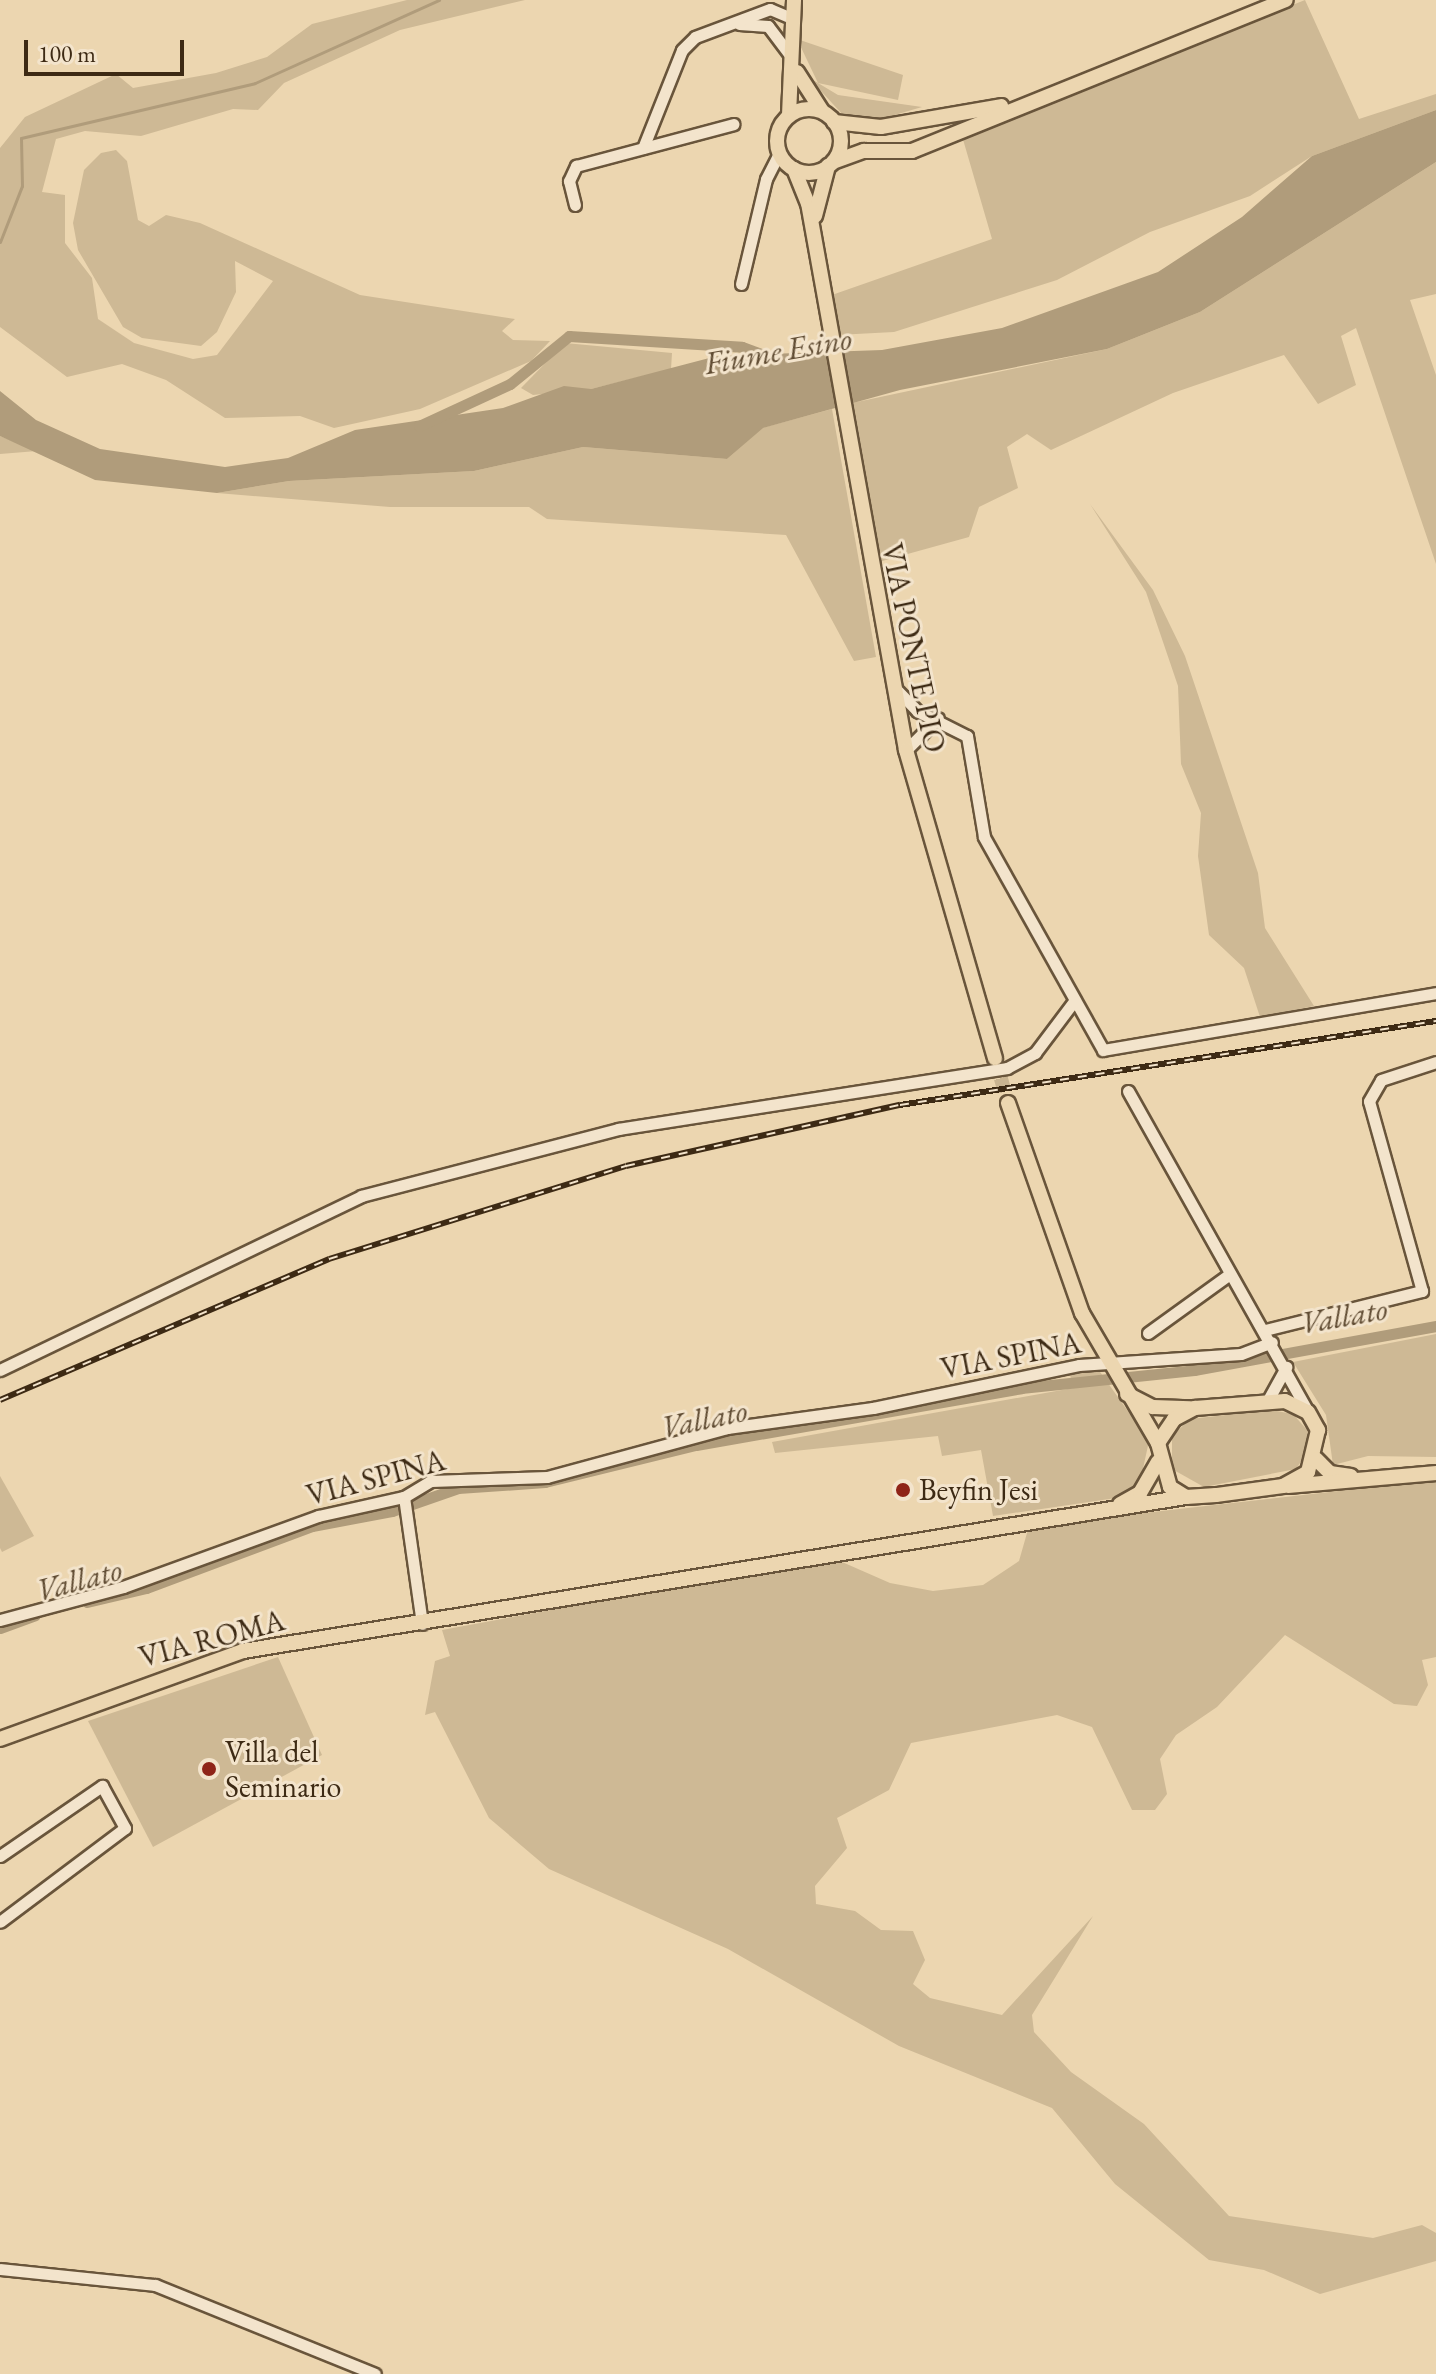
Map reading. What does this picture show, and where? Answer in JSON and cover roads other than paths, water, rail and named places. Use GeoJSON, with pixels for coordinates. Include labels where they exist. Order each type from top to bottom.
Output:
{"type":"FeatureCollection","features":[{"type":"Feature","properties":{"kind":"main road","name":"VIA PONTE PIO"},"geometry":{"type":"LineString","coordinates":[[794,0],[789,115],[778,132],[814,240],[858,509],[906,750],[995,1058]]}},
{"type":"Feature","properties":{"kind":"main road"},"geometry":{"type":"LineString","coordinates":[[787,163],[830,164],[864,151],[912,151],[1044,95],[1286,0]]}},
{"type":"Feature","properties":{"kind":"main road"},"geometry":{"type":"LineString","coordinates":[[791,57],[829,117]]}},
{"type":"Feature","properties":{"kind":"main road"},"geometry":{"type":"LineString","coordinates":[[789,115],[895,125],[1044,95]]}},
{"type":"Feature","properties":{"kind":"main road","name":"VIA PONTE PIO"},"geometry":{"type":"LineString","coordinates":[[814,240],[830,164],[841,142],[829,117]]}},
{"type":"Feature","properties":{"kind":"main road"},"geometry":{"type":"LineString","coordinates":[[1008,1103],[1061,1263],[1108,1365],[1158,1443]]}},
{"type":"Feature","properties":{"kind":"main road"},"geometry":{"type":"LineString","coordinates":[[1122,1389],[1153,1407],[1195,1408],[1268,1400],[1308,1412],[1318,1430],[1316,1459],[1283,1486]]}},
{"type":"Feature","properties":{"kind":"main road"},"geometry":{"type":"LineString","coordinates":[[1186,1497],[1170,1487],[1158,1462],[1158,1443],[1166,1425],[1195,1408]]}},
{"type":"Feature","properties":{"kind":"main road"},"geometry":{"type":"LineString","coordinates":[[1316,1459],[1330,1473],[1379,1477],[1436,1473]]}},
{"type":"Feature","properties":{"kind":"main road"},"geometry":{"type":"LineString","coordinates":[[1110,1509],[1140,1493],[1158,1462]]}},
{"type":"Feature","properties":{"kind":"main road","name":"VIA ROMA"},"geometry":{"type":"LineString","coordinates":[[0,1739],[243,1651],[1186,1497],[1379,1477]]}},
{"type":"Feature","properties":{"kind":"street"},"geometry":{"type":"LineString","coordinates":[[643,148],[682,50],[731,24],[770,9],[782,0]]}},
{"type":"Feature","properties":{"kind":"street"},"geometry":{"type":"LineString","coordinates":[[770,9],[793,19]]}},
{"type":"Feature","properties":{"kind":"street"},"geometry":{"type":"LineString","coordinates":[[731,24],[768,26],[791,57]]}},
{"type":"Feature","properties":{"kind":"street"},"geometry":{"type":"LineString","coordinates":[[575,205],[569,181],[576,166],[734,124]]}},
{"type":"Feature","properties":{"kind":"street"},"geometry":{"type":"LineString","coordinates":[[741,284],[771,171],[787,163]]}},
{"type":"Feature","properties":{"kind":"street"},"geometry":{"type":"LineString","coordinates":[[892,679],[917,711],[939,718],[967,736],[984,837],[1103,1050],[1436,993]]}},
{"type":"Feature","properties":{"kind":"street"},"geometry":{"type":"LineString","coordinates":[[900,723],[917,711]]}},
{"type":"Feature","properties":{"kind":"street"},"geometry":{"type":"LineString","coordinates":[[900,723],[920,726],[939,718]]}},
{"type":"Feature","properties":{"kind":"street"},"geometry":{"type":"LineString","coordinates":[[906,750],[939,718]]}},
{"type":"Feature","properties":{"kind":"street"},"geometry":{"type":"LineString","coordinates":[[0,1370],[361,1196],[618,1129],[1007,1068],[1042,1046],[1075,1000]]}},
{"type":"Feature","properties":{"kind":"street"},"geometry":{"type":"LineString","coordinates":[[1265,1330],[1422,1291],[1369,1101],[1381,1080],[1436,1062]]}},
{"type":"Feature","properties":{"kind":"street"},"geometry":{"type":"LineString","coordinates":[[1128,1091],[1227,1276],[1274,1345],[1308,1412]]}},
{"type":"Feature","properties":{"kind":"street"},"geometry":{"type":"LineString","coordinates":[[1148,1333],[1227,1276]]}},
{"type":"Feature","properties":{"kind":"street","name":"VIA SPINA"},"geometry":{"type":"LineString","coordinates":[[0,1620],[123,1587],[318,1516],[406,1503],[431,1481],[547,1477],[727,1428],[1108,1365],[1241,1354],[1274,1345]]}},
{"type":"Feature","properties":{"kind":"street"},"geometry":{"type":"LineString","coordinates":[[1268,1400],[1285,1365]]}},
{"type":"Feature","properties":{"kind":"street"},"geometry":{"type":"LineString","coordinates":[[406,1503],[422,1624]]}},
{"type":"Feature","properties":{"kind":"street"},"geometry":{"type":"LineString","coordinates":[[0,1856],[102,1786],[125,1828],[0,1922]]}},
{"type":"Feature","properties":{"kind":"street"},"geometry":{"type":"LineString","coordinates":[[0,2269],[155,2285],[375,2374]]}},
{"type":"Feature","properties":{"kind":"waterway"},"geometry":{"type":"LineString","coordinates":[[0,242],[22,186],[21,138],[255,83],[439,0]]}},
{"type":"Feature","properties":{"kind":"waterway","name":"Fiume Esino"},"geometry":{"type":"LineString","coordinates":[[419,426],[510,384],[569,336],[742,347],[775,359]]}},
{"type":"Feature","properties":{"kind":"waterway","name":"Vallato"},"geometry":{"type":"LineString","coordinates":[[87,1602],[146,1588],[312,1526],[392,1511],[458,1488],[545,1482],[696,1445],[1021,1388],[1194,1370],[1436,1326]]}},
{"type":"Feature","properties":{"kind":"waterway","name":"Vallato"},"geometry":{"type":"LineString","coordinates":[[0,1628],[35,1615]]}},
{"type":"Feature","properties":{"kind":"tunnel"},"geometry":{"type":"LineString","coordinates":[[995,1058],[1008,1103]]}},
{"type":"Feature","properties":{"kind":"railway"},"geometry":{"type":"LineString","coordinates":[[0,1400],[329,1259],[626,1166],[900,1105],[1436,1021]]}},
{"type":"Feature","properties":{"kind":"place","name":"Beyfin Jesi"},"geometry":{"type":"Point","coordinates":[903,1490]}},
{"type":"Feature","properties":{"kind":"place","name":"Villa del Seminario"},"geometry":{"type":"Point","coordinates":[209,1769]}}]}
